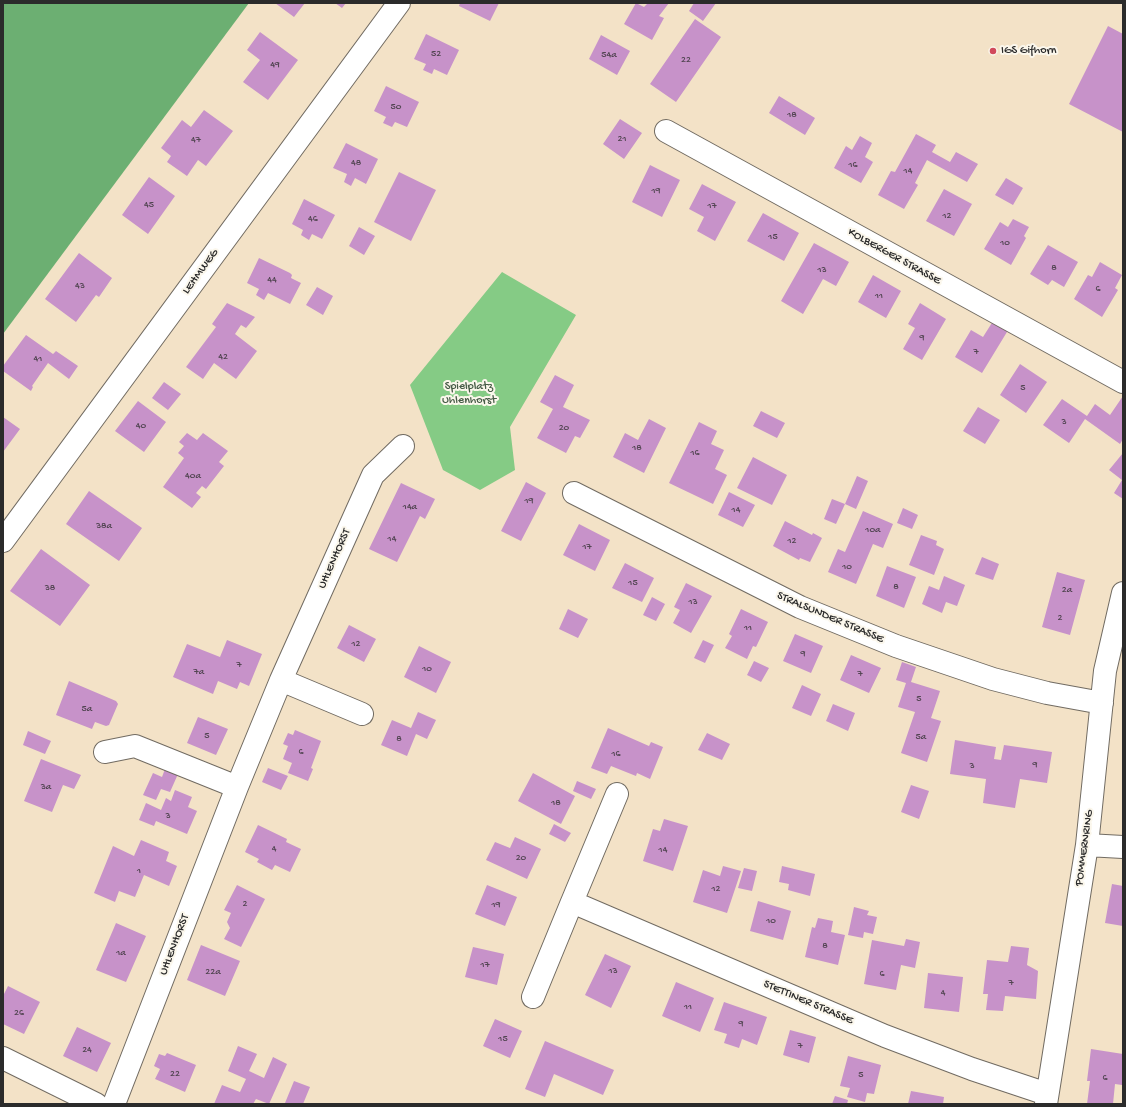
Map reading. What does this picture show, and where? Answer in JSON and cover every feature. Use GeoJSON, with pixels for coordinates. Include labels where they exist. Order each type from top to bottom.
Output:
{"type":"FeatureCollection","features":[{"type":"Feature","properties":{"kind":"street","name":"LEHMWEG"},"geometry":{"type":"LineString","coordinates":[[3,541],[398,3]]}},
{"type":"Feature","properties":{"kind":"street","name":"KOLBERGER STRASSE"},"geometry":{"type":"LineString","coordinates":[[666,131],[1123,382]]}},
{"type":"Feature","properties":{"kind":"street","name":"UHLENHORST"},"geometry":{"type":"LineString","coordinates":[[114,1104],[280,680],[373,476],[403,446]]}},
{"type":"Feature","properties":{"kind":"street","name":"STRALSUNDER STRASSE"},"geometry":{"type":"LineString","coordinates":[[574,493],[800,607],[896,646],[993,679],[1046,693],[1102,703]]}},
{"type":"Feature","properties":{"kind":"street","name":"POMMERNRING"},"geometry":{"type":"LineString","coordinates":[[1047,1099],[1087,845],[1105,671],[1123,593]]}},
{"type":"Feature","properties":{"kind":"street"},"geometry":{"type":"LineString","coordinates":[[280,680],[362,714]]}},
{"type":"Feature","properties":{"kind":"street"},"geometry":{"type":"LineString","coordinates":[[105,752],[135,746],[237,787]]}},
{"type":"Feature","properties":{"kind":"street"},"geometry":{"type":"LineString","coordinates":[[533,997],[617,794]]}},
{"type":"Feature","properties":{"kind":"street"},"geometry":{"type":"LineString","coordinates":[[1087,845],[1123,847]]}},
{"type":"Feature","properties":{"kind":"street","name":"STETTINER STRASSE"},"geometry":{"type":"LineString","coordinates":[[572,902],[885,1036],[1047,1099]]}},
{"type":"Feature","properties":{"kind":"street"},"geometry":{"type":"LineString","coordinates":[[3,1058],[96,1104]]}},
{"type":"Feature","properties":{"kind":"green space"},"geometry":{"type":"Polygon","coordinates":[[[3,3],[249,3],[3,334],[3,3]]]}},
{"type":"Feature","properties":{"kind":"green space","name":"Spielplatz Uhlenhorst"},"geometry":{"type":"Polygon","coordinates":[[[502,272],[576,315],[510,427],[515,470],[480,490],[443,470],[410,385],[502,272]]]}},
{"type":"Feature","properties":{"kind":"building"},"geometry":{"type":"Polygon","coordinates":[[[275,3],[305,3],[294,17],[275,3]]]}},
{"type":"Feature","properties":{"kind":"building"},"geometry":{"type":"Polygon","coordinates":[[[335,3],[346,3],[342,8],[335,3]]]}},
{"type":"Feature","properties":{"kind":"building"},"geometry":{"type":"Polygon","coordinates":[[[460,3],[499,3],[490,21],[459,6],[460,3]]]}},
{"type":"Feature","properties":{"kind":"building"},"geometry":{"type":"Polygon","coordinates":[[[636,3],[644,7],[648,3],[669,3],[659,16],[664,18],[652,40],[624,24],[636,3]]]}},
{"type":"Feature","properties":{"kind":"building"},"geometry":{"type":"Polygon","coordinates":[[[694,3],[716,3],[703,21],[689,11],[694,3]]]}},
{"type":"Feature","properties":{"kind":"building"},"geometry":{"type":"Polygon","coordinates":[[[695,19],[721,37],[676,102],[650,84],[695,19]]]}},
{"type":"Feature","properties":{"kind":"building"},"geometry":{"type":"Polygon","coordinates":[[[1108,26],[1123,34],[1123,132],[1069,104],[1108,26]]]}},
{"type":"Feature","properties":{"kind":"building"},"geometry":{"type":"Polygon","coordinates":[[[260,32],[298,60],[268,100],[243,82],[260,60],[247,50],[260,32]]]}},
{"type":"Feature","properties":{"kind":"building"},"geometry":{"type":"Polygon","coordinates":[[[426,34],[459,50],[447,75],[434,69],[432,74],[423,70],[426,64],[414,59],[426,34]]]}},
{"type":"Feature","properties":{"kind":"building"},"geometry":{"type":"Polygon","coordinates":[[[601,35],[630,51],[617,75],[589,59],[601,35]]]}},
{"type":"Feature","properties":{"kind":"building"},"geometry":{"type":"Polygon","coordinates":[[[386,86],[419,102],[407,127],[395,122],[392,127],[383,123],[386,117],[374,111],[386,86]]]}},
{"type":"Feature","properties":{"kind":"building"},"geometry":{"type":"Polygon","coordinates":[[[779,96],[815,118],[805,135],[769,113],[779,96]]]}},
{"type":"Feature","properties":{"kind":"building"},"geometry":{"type":"Polygon","coordinates":[[[204,110],[233,131],[206,166],[198,160],[187,176],[167,162],[171,156],[161,148],[182,120],[191,127],[204,110]]]}},
{"type":"Feature","properties":{"kind":"building"},"geometry":{"type":"Polygon","coordinates":[[[620,119],[642,133],[624,159],[603,144],[620,119]]]}},
{"type":"Feature","properties":{"kind":"building"},"geometry":{"type":"Polygon","coordinates":[[[916,134],[936,145],[932,152],[950,162],[956,152],[978,164],[967,182],[927,160],[915,183],[918,185],[904,209],[878,195],[891,171],[895,172],[916,134]]]}},
{"type":"Feature","properties":{"kind":"building"},"geometry":{"type":"Polygon","coordinates":[[[860,136],[872,143],[865,157],[873,162],[861,183],[834,168],[846,146],[852,150],[860,136]]]}},
{"type":"Feature","properties":{"kind":"building"},"geometry":{"type":"Polygon","coordinates":[[[346,143],[378,159],[366,184],[355,178],[351,186],[344,182],[347,174],[333,168],[346,143]]]}},
{"type":"Feature","properties":{"kind":"building"},"geometry":{"type":"Polygon","coordinates":[[[650,165],[680,180],[662,217],[632,202],[650,165]]]}},
{"type":"Feature","properties":{"kind":"building"},"geometry":{"type":"Polygon","coordinates":[[[399,172],[436,190],[411,241],[374,222],[399,172]]]}},
{"type":"Feature","properties":{"kind":"building"},"geometry":{"type":"Polygon","coordinates":[[[149,177],[175,196],[148,234],[122,215],[149,177]]]}},
{"type":"Feature","properties":{"kind":"building"},"geometry":{"type":"Polygon","coordinates":[[[1006,178],[1023,188],[1013,205],[995,195],[1006,178]]]}},
{"type":"Feature","properties":{"kind":"building"},"geometry":{"type":"Polygon","coordinates":[[[702,184],[736,202],[715,241],[697,231],[704,217],[689,209],[702,184]]]}},
{"type":"Feature","properties":{"kind":"building"},"geometry":{"type":"Polygon","coordinates":[[[944,189],[972,204],[954,236],[926,221],[944,189]]]}},
{"type":"Feature","properties":{"kind":"building"},"geometry":{"type":"Polygon","coordinates":[[[304,199],[335,215],[322,239],[312,234],[309,240],[301,235],[303,230],[292,224],[304,199]]]}},
{"type":"Feature","properties":{"kind":"building"},"geometry":{"type":"Polygon","coordinates":[[[763,213],[799,233],[784,261],[747,241],[763,213]]]}},
{"type":"Feature","properties":{"kind":"building"},"geometry":{"type":"Polygon","coordinates":[[[1013,219],[1029,227],[1024,236],[1026,238],[1011,265],[984,249],[1000,222],[1008,227],[1013,219]]]}},
{"type":"Feature","properties":{"kind":"building"},"geometry":{"type":"Polygon","coordinates":[[[359,227],[375,236],[364,255],[349,246],[359,227]]]}},
{"type":"Feature","properties":{"kind":"building"},"geometry":{"type":"Polygon","coordinates":[[[814,243],[849,262],[836,286],[823,279],[803,314],[781,301],[814,243]]]}},
{"type":"Feature","properties":{"kind":"building"},"geometry":{"type":"Polygon","coordinates":[[[1048,245],[1078,262],[1064,287],[1052,280],[1048,285],[1030,274],[1048,245]]]}},
{"type":"Feature","properties":{"kind":"building"},"geometry":{"type":"Polygon","coordinates":[[[79,253],[112,278],[99,297],[96,295],[76,322],[45,299],[79,253]]]}},
{"type":"Feature","properties":{"kind":"building"},"geometry":{"type":"Polygon","coordinates":[[[259,258],[290,273],[292,275],[291,278],[301,283],[290,304],[268,293],[264,300],[256,295],[259,289],[247,283],[259,258]]]}},
{"type":"Feature","properties":{"kind":"building"},"geometry":{"type":"Polygon","coordinates":[[[1100,262],[1122,275],[1115,288],[1118,290],[1102,317],[1074,299],[1088,275],[1092,277],[1100,262]]]}},
{"type":"Feature","properties":{"kind":"building"},"geometry":{"type":"Polygon","coordinates":[[[873,275],[901,291],[886,318],[858,302],[873,275]]]}},
{"type":"Feature","properties":{"kind":"building"},"geometry":{"type":"Polygon","coordinates":[[[317,287],[333,296],[323,315],[306,305],[317,287]]]}},
{"type":"Feature","properties":{"kind":"building"},"geometry":{"type":"Polygon","coordinates":[[[227,303],[255,317],[246,328],[241,325],[235,334],[257,351],[236,379],[214,363],[203,379],[186,367],[216,327],[212,324],[227,303]]]}},
{"type":"Feature","properties":{"kind":"building"},"geometry":{"type":"Polygon","coordinates":[[[920,303],[946,319],[922,360],[903,349],[915,328],[908,324],[920,303]]]}},
{"type":"Feature","properties":{"kind":"building"},"geometry":{"type":"Polygon","coordinates":[[[995,318],[1010,327],[982,373],[955,357],[971,330],[983,337],[995,318]]]}},
{"type":"Feature","properties":{"kind":"building"},"geometry":{"type":"Polygon","coordinates":[[[26,335],[53,354],[56,351],[78,366],[69,379],[48,363],[32,386],[31,391],[3,371],[3,366],[26,335]]]}},
{"type":"Feature","properties":{"kind":"building"},"geometry":{"type":"Polygon","coordinates":[[[1020,364],[1047,382],[1026,413],[1000,395],[1020,364]]]}},
{"type":"Feature","properties":{"kind":"building"},"geometry":{"type":"Polygon","coordinates":[[[555,375],[574,385],[563,407],[590,420],[580,438],[575,436],[566,453],[537,438],[553,409],[540,402],[555,375]]]}},
{"type":"Feature","properties":{"kind":"building"},"geometry":{"type":"Polygon","coordinates":[[[164,382],[181,394],[168,410],[152,398],[164,382]]]}},
{"type":"Feature","properties":{"kind":"building"},"geometry":{"type":"Polygon","coordinates":[[[1123,396],[1123,439],[1120,444],[1085,419],[1069,443],[1043,425],[1062,399],[1087,416],[1095,404],[1110,415],[1123,396]]]}},
{"type":"Feature","properties":{"kind":"building"},"geometry":{"type":"Polygon","coordinates":[[[138,401],[166,422],[144,452],[115,431],[138,401]]]}},
{"type":"Feature","properties":{"kind":"building"},"geometry":{"type":"Polygon","coordinates":[[[978,407],[1000,420],[985,444],[963,431],[978,407]]]}},
{"type":"Feature","properties":{"kind":"building"},"geometry":{"type":"Polygon","coordinates":[[[761,411],[785,423],[777,438],[753,426],[761,411]]]}},
{"type":"Feature","properties":{"kind":"building"},"geometry":{"type":"Polygon","coordinates":[[[3,417],[20,429],[3,452],[3,417]]]}},
{"type":"Feature","properties":{"kind":"building"},"geometry":{"type":"Polygon","coordinates":[[[649,419],[666,428],[644,473],[613,457],[625,433],[638,440],[649,419]]]}},
{"type":"Feature","properties":{"kind":"building"},"geometry":{"type":"Polygon","coordinates":[[[699,422],[717,431],[711,444],[724,450],[715,469],[727,475],[713,504],[669,483],[699,422]]]}},
{"type":"Feature","properties":{"kind":"building"},"geometry":{"type":"Polygon","coordinates":[[[187,433],[197,440],[203,433],[228,451],[219,462],[224,466],[206,489],[202,486],[196,493],[201,497],[192,508],[163,487],[184,458],[178,453],[184,446],[179,442],[187,433]]]}},
{"type":"Feature","properties":{"kind":"building"},"geometry":{"type":"Polygon","coordinates":[[[1123,453],[1123,499],[1114,493],[1122,480],[1109,470],[1123,453]]]}},
{"type":"Feature","properties":{"kind":"building"},"geometry":{"type":"Polygon","coordinates":[[[753,457],[787,475],[772,505],[737,488],[753,457]]]}},
{"type":"Feature","properties":{"kind":"building"},"geometry":{"type":"Polygon","coordinates":[[[857,476],[868,481],[856,509],[845,504],[857,476]]]}},
{"type":"Feature","properties":{"kind":"building"},"geometry":{"type":"Polygon","coordinates":[[[526,482],[546,493],[521,541],[501,531],[526,482]]]}},
{"type":"Feature","properties":{"kind":"building"},"geometry":{"type":"Polygon","coordinates":[[[401,483],[435,499],[425,519],[420,516],[397,562],[369,549],[401,483]]]}},
{"type":"Feature","properties":{"kind":"building"},"geometry":{"type":"Polygon","coordinates":[[[89,491],[142,528],[119,561],[66,524],[89,491]]]}},
{"type":"Feature","properties":{"kind":"building"},"geometry":{"type":"Polygon","coordinates":[[[729,492],[755,505],[743,527],[718,515],[729,492]]]}},
{"type":"Feature","properties":{"kind":"building"},"geometry":{"type":"Polygon","coordinates":[[[832,499],[845,504],[836,524],[824,519],[832,499]]]}},
{"type":"Feature","properties":{"kind":"building"},"geometry":{"type":"Polygon","coordinates":[[[903,508],[918,515],[912,529],[897,523],[903,508]]]}},
{"type":"Feature","properties":{"kind":"building"},"geometry":{"type":"Polygon","coordinates":[[[863,511],[893,524],[883,548],[873,544],[856,584],[828,572],[838,549],[845,552],[863,511]]]}},
{"type":"Feature","properties":{"kind":"building"},"geometry":{"type":"Polygon","coordinates":[[[785,521],[812,535],[813,533],[822,538],[810,562],[800,558],[799,560],[773,546],[785,521]]]}},
{"type":"Feature","properties":{"kind":"building"},"geometry":{"type":"Polygon","coordinates":[[[579,524],[610,540],[595,571],[563,555],[579,524]]]}},
{"type":"Feature","properties":{"kind":"building"},"geometry":{"type":"Polygon","coordinates":[[[921,535],[937,541],[936,545],[944,549],[934,575],[909,565],[921,535]]]}},
{"type":"Feature","properties":{"kind":"building"},"geometry":{"type":"Polygon","coordinates":[[[41,549],[90,585],[60,626],[10,591],[41,549]]]}},
{"type":"Feature","properties":{"kind":"building"},"geometry":{"type":"Polygon","coordinates":[[[982,557],[999,564],[993,580],[975,574],[982,557]]]}},
{"type":"Feature","properties":{"kind":"building"},"geometry":{"type":"Polygon","coordinates":[[[625,563],[654,578],[642,602],[612,588],[625,563]]]}},
{"type":"Feature","properties":{"kind":"building"},"geometry":{"type":"Polygon","coordinates":[[[887,566],[916,577],[904,608],[876,596],[887,566]]]}},
{"type":"Feature","properties":{"kind":"building"},"geometry":{"type":"Polygon","coordinates":[[[1057,572],[1085,580],[1070,635],[1042,627],[1057,572]]]}},
{"type":"Feature","properties":{"kind":"building"},"geometry":{"type":"Polygon","coordinates":[[[944,576],[965,585],[957,606],[946,602],[942,613],[922,604],[929,586],[939,590],[944,576]]]}},
{"type":"Feature","properties":{"kind":"building"},"geometry":{"type":"Polygon","coordinates":[[[686,583],[712,596],[691,633],[673,623],[680,610],[674,607],[686,583]]]}},
{"type":"Feature","properties":{"kind":"building"},"geometry":{"type":"Polygon","coordinates":[[[652,597],[665,604],[656,621],[643,615],[652,597]]]}},
{"type":"Feature","properties":{"kind":"building"},"geometry":{"type":"Polygon","coordinates":[[[568,609],[588,619],[578,638],[559,629],[568,609]]]}},
{"type":"Feature","properties":{"kind":"building"},"geometry":{"type":"Polygon","coordinates":[[[741,609],[768,622],[756,647],[753,646],[747,659],[725,648],[732,636],[729,634],[741,609]]]}},
{"type":"Feature","properties":{"kind":"building"},"geometry":{"type":"Polygon","coordinates":[[[349,625],[376,639],[364,662],[337,648],[349,625]]]}},
{"type":"Feature","properties":{"kind":"building"},"geometry":{"type":"Polygon","coordinates":[[[795,634],[823,646],[811,673],[783,661],[795,634]]]}},
{"type":"Feature","properties":{"kind":"building"},"geometry":{"type":"Polygon","coordinates":[[[227,640],[262,654],[249,686],[240,682],[237,689],[218,681],[213,694],[173,677],[187,644],[220,657],[227,640]]]}},
{"type":"Feature","properties":{"kind":"building"},"geometry":{"type":"Polygon","coordinates":[[[703,640],[714,645],[705,663],[694,658],[703,640]]]}},
{"type":"Feature","properties":{"kind":"building"},"geometry":{"type":"Polygon","coordinates":[[[419,646],[451,662],[436,693],[404,677],[419,646]]]}},
{"type":"Feature","properties":{"kind":"building"},"geometry":{"type":"Polygon","coordinates":[[[851,655],[881,668],[869,693],[840,680],[851,655]]]}},
{"type":"Feature","properties":{"kind":"building"},"geometry":{"type":"Polygon","coordinates":[[[754,661],[769,668],[761,682],[747,675],[754,661]]]}},
{"type":"Feature","properties":{"kind":"building"},"geometry":{"type":"Polygon","coordinates":[[[902,662],[916,667],[911,682],[940,691],[931,718],[941,721],[927,762],[901,753],[915,712],[898,707],[906,683],[896,680],[902,662]]]}},
{"type":"Feature","properties":{"kind":"building"},"geometry":{"type":"Polygon","coordinates":[[[69,681],[116,701],[118,704],[109,725],[106,726],[95,722],[92,729],[56,715],[69,681]]]}},
{"type":"Feature","properties":{"kind":"building"},"geometry":{"type":"Polygon","coordinates":[[[802,685],[821,694],[811,716],[792,708],[802,685]]]}},
{"type":"Feature","properties":{"kind":"building"},"geometry":{"type":"Polygon","coordinates":[[[833,704],[855,713],[848,731],[826,721],[833,704]]]}},
{"type":"Feature","properties":{"kind":"building"},"geometry":{"type":"Polygon","coordinates":[[[418,712],[436,720],[427,739],[416,734],[407,756],[381,745],[392,720],[411,728],[418,712]]]}},
{"type":"Feature","properties":{"kind":"building"},"geometry":{"type":"Polygon","coordinates":[[[198,717],[228,729],[216,755],[187,743],[198,717]]]}},
{"type":"Feature","properties":{"kind":"building"},"geometry":{"type":"Polygon","coordinates":[[[608,728],[649,746],[651,742],[663,747],[650,779],[637,773],[636,776],[611,766],[607,774],[591,768],[608,728]]]}},
{"type":"Feature","properties":{"kind":"building"},"geometry":{"type":"Polygon","coordinates":[[[295,730],[321,741],[308,781],[288,773],[292,763],[283,759],[288,746],[283,744],[288,733],[293,735],[295,730]]]}},
{"type":"Feature","properties":{"kind":"building"},"geometry":{"type":"Polygon","coordinates":[[[28,731],[51,741],[45,754],[23,745],[28,731]]]}},
{"type":"Feature","properties":{"kind":"building"},"geometry":{"type":"Polygon","coordinates":[[[707,733],[730,744],[722,760],[698,750],[707,733]]]}},
{"type":"Feature","properties":{"kind":"building"},"geometry":{"type":"Polygon","coordinates":[[[955,740],[996,747],[994,759],[1001,760],[1004,745],[1052,752],[1047,783],[1020,779],[1015,808],[983,803],[986,779],[950,774],[955,740]]]}},
{"type":"Feature","properties":{"kind":"building"},"geometry":{"type":"Polygon","coordinates":[[[41,759],[81,775],[74,789],[63,785],[52,812],[24,801],[41,759]]]}},
{"type":"Feature","properties":{"kind":"building"},"geometry":{"type":"Polygon","coordinates":[[[268,768],[288,776],[281,790],[262,782],[268,768]]]}},
{"type":"Feature","properties":{"kind":"building"},"geometry":{"type":"Polygon","coordinates":[[[165,769],[178,774],[170,792],[161,789],[156,800],[143,795],[153,773],[162,777],[165,769]]]}},
{"type":"Feature","properties":{"kind":"building"},"geometry":{"type":"Polygon","coordinates":[[[533,773],[575,796],[561,824],[518,801],[533,773]]]}},
{"type":"Feature","properties":{"kind":"building"},"geometry":{"type":"Polygon","coordinates":[[[577,781],[596,789],[591,799],[573,791],[577,781]]]}},
{"type":"Feature","properties":{"kind":"building"},"geometry":{"type":"Polygon","coordinates":[[[911,785],[929,791],[919,819],[901,812],[911,785]]]}},
{"type":"Feature","properties":{"kind":"building"},"geometry":{"type":"Polygon","coordinates":[[[175,790],[192,797],[188,807],[197,811],[187,834],[156,821],[154,826],[139,820],[146,803],[161,810],[166,798],[171,801],[175,790]]]}},
{"type":"Feature","properties":{"kind":"building"},"geometry":{"type":"Polygon","coordinates":[[[664,819],[688,826],[673,871],[643,861],[653,829],[660,831],[664,819]]]}},
{"type":"Feature","properties":{"kind":"building"},"geometry":{"type":"Polygon","coordinates":[[[554,824],[571,833],[565,842],[549,834],[554,824]]]}},
{"type":"Feature","properties":{"kind":"building"},"geometry":{"type":"Polygon","coordinates":[[[258,825],[287,839],[286,842],[301,849],[290,872],[275,865],[272,870],[257,862],[259,859],[245,852],[258,825]]]}},
{"type":"Feature","properties":{"kind":"building"},"geometry":{"type":"Polygon","coordinates":[[[515,837],[541,849],[527,879],[486,860],[495,842],[510,848],[515,837]]]}},
{"type":"Feature","properties":{"kind":"building"},"geometry":{"type":"Polygon","coordinates":[[[141,840],[169,852],[166,861],[177,866],[169,886],[144,875],[135,897],[119,891],[115,902],[94,893],[113,846],[134,856],[141,840]]]}},
{"type":"Feature","properties":{"kind":"building"},"geometry":{"type":"Polygon","coordinates":[[[723,866],[741,871],[727,913],[693,902],[703,870],[720,876],[723,866]]]}},
{"type":"Feature","properties":{"kind":"building"},"geometry":{"type":"Polygon","coordinates":[[[782,866],[815,874],[810,896],[788,890],[789,884],[779,882],[782,866]]]}},
{"type":"Feature","properties":{"kind":"building"},"geometry":{"type":"Polygon","coordinates":[[[744,868],[757,871],[752,891],[738,888],[744,868]]]}},
{"type":"Feature","properties":{"kind":"building"},"geometry":{"type":"Polygon","coordinates":[[[1112,884],[1123,886],[1123,926],[1105,923],[1112,884]]]}},
{"type":"Feature","properties":{"kind":"building"},"geometry":{"type":"Polygon","coordinates":[[[237,885],[265,899],[241,947],[224,939],[230,928],[227,922],[231,913],[224,910],[237,885]]]}},
{"type":"Feature","properties":{"kind":"building"},"geometry":{"type":"Polygon","coordinates":[[[487,885],[517,897],[505,926],[475,914],[487,885]]]}},
{"type":"Feature","properties":{"kind":"building"},"geometry":{"type":"Polygon","coordinates":[[[758,901],[791,911],[783,940],[750,931],[758,901]]]}},
{"type":"Feature","properties":{"kind":"building"},"geometry":{"type":"Polygon","coordinates":[[[854,907],[869,911],[867,915],[877,917],[873,934],[864,932],[863,938],[848,935],[854,907]]]}},
{"type":"Feature","properties":{"kind":"building"},"geometry":{"type":"Polygon","coordinates":[[[818,918],[833,921],[831,932],[845,935],[838,965],[805,957],[812,927],[815,928],[818,918]]]}},
{"type":"Feature","properties":{"kind":"building"},"geometry":{"type":"Polygon","coordinates":[[[116,923],[146,936],[126,982],[96,970],[116,923]]]}},
{"type":"Feature","properties":{"kind":"building"},"geometry":{"type":"Polygon","coordinates":[[[906,939],[920,942],[915,968],[901,965],[896,990],[864,984],[872,940],[904,946],[906,939]]]}},
{"type":"Feature","properties":{"kind":"building"},"geometry":{"type":"Polygon","coordinates":[[[201,945],[240,961],[225,996],[187,980],[201,945]]]}},
{"type":"Feature","properties":{"kind":"building"},"geometry":{"type":"Polygon","coordinates":[[[1011,946],[1029,948],[1027,965],[1038,971],[1036,999],[1005,996],[1003,1011],[986,1010],[988,994],[983,994],[987,960],[1008,962],[1011,946]]]}},
{"type":"Feature","properties":{"kind":"building"},"geometry":{"type":"Polygon","coordinates":[[[473,947],[504,954],[497,985],[465,977],[473,947]]]}},
{"type":"Feature","properties":{"kind":"building"},"geometry":{"type":"Polygon","coordinates":[[[605,954],[631,966],[611,1008],[585,995],[605,954]]]}},
{"type":"Feature","properties":{"kind":"building"},"geometry":{"type":"Polygon","coordinates":[[[928,973],[963,977],[959,1012],[924,1008],[928,973]]]}},
{"type":"Feature","properties":{"kind":"building"},"geometry":{"type":"Polygon","coordinates":[[[676,982],[714,998],[700,1032],[662,1016],[676,982]]]}},
{"type":"Feature","properties":{"kind":"building"},"geometry":{"type":"Polygon","coordinates":[[[8,986],[40,1002],[24,1034],[3,1024],[3,996],[8,986]]]}},
{"type":"Feature","properties":{"kind":"building"},"geometry":{"type":"Polygon","coordinates":[[[724,1002],[767,1017],[757,1045],[742,1039],[739,1048],[724,1043],[727,1034],[714,1030],[724,1002]]]}},
{"type":"Feature","properties":{"kind":"building"},"geometry":{"type":"Polygon","coordinates":[[[495,1019],[522,1031],[510,1058],[483,1046],[495,1019]]]}},
{"type":"Feature","properties":{"kind":"building"},"geometry":{"type":"Polygon","coordinates":[[[77,1027],[111,1043],[97,1072],[63,1056],[77,1027]]]}},
{"type":"Feature","properties":{"kind":"building"},"geometry":{"type":"Polygon","coordinates":[[[790,1030],[816,1037],[809,1063],[783,1055],[790,1030]]]}},
{"type":"Feature","properties":{"kind":"building"},"geometry":{"type":"Polygon","coordinates":[[[545,1041],[614,1070],[603,1095],[554,1074],[545,1097],[525,1089],[545,1041]]]}},
{"type":"Feature","properties":{"kind":"building"},"geometry":{"type":"Polygon","coordinates":[[[238,1046],[257,1054],[249,1071],[264,1078],[273,1057],[287,1064],[269,1104],[256,1099],[253,1104],[214,1104],[222,1085],[240,1092],[246,1079],[228,1071],[238,1046]]]}},
{"type":"Feature","properties":{"kind":"building"},"geometry":{"type":"Polygon","coordinates":[[[1091,1049],[1123,1054],[1122,1085],[1115,1084],[1113,1104],[1087,1104],[1090,1081],[1087,1081],[1091,1049]]]}},
{"type":"Feature","properties":{"kind":"building"},"geometry":{"type":"Polygon","coordinates":[[[167,1053],[196,1065],[185,1092],[155,1079],[160,1069],[154,1066],[159,1054],[165,1056],[167,1053]]]}},
{"type":"Feature","properties":{"kind":"building"},"geometry":{"type":"Polygon","coordinates":[[[848,1056],[881,1065],[874,1094],[867,1093],[865,1102],[847,1097],[850,1088],[840,1086],[848,1056]]]}},
{"type":"Feature","properties":{"kind":"building"},"geometry":{"type":"Polygon","coordinates":[[[294,1081],[310,1087],[303,1104],[285,1103],[294,1081]]]}},
{"type":"Feature","properties":{"kind":"building"},"geometry":{"type":"Polygon","coordinates":[[[911,1091],[944,1097],[943,1104],[908,1104],[911,1091]]]}},
{"type":"Feature","properties":{"kind":"building"},"geometry":{"type":"Polygon","coordinates":[[[835,1096],[848,1100],[847,1104],[832,1104],[835,1096]]]}},
{"type":"Feature","properties":{"kind":"place","name":"IGS Gifhorn"},"geometry":{"type":"Point","coordinates":[993,51]}}]}
